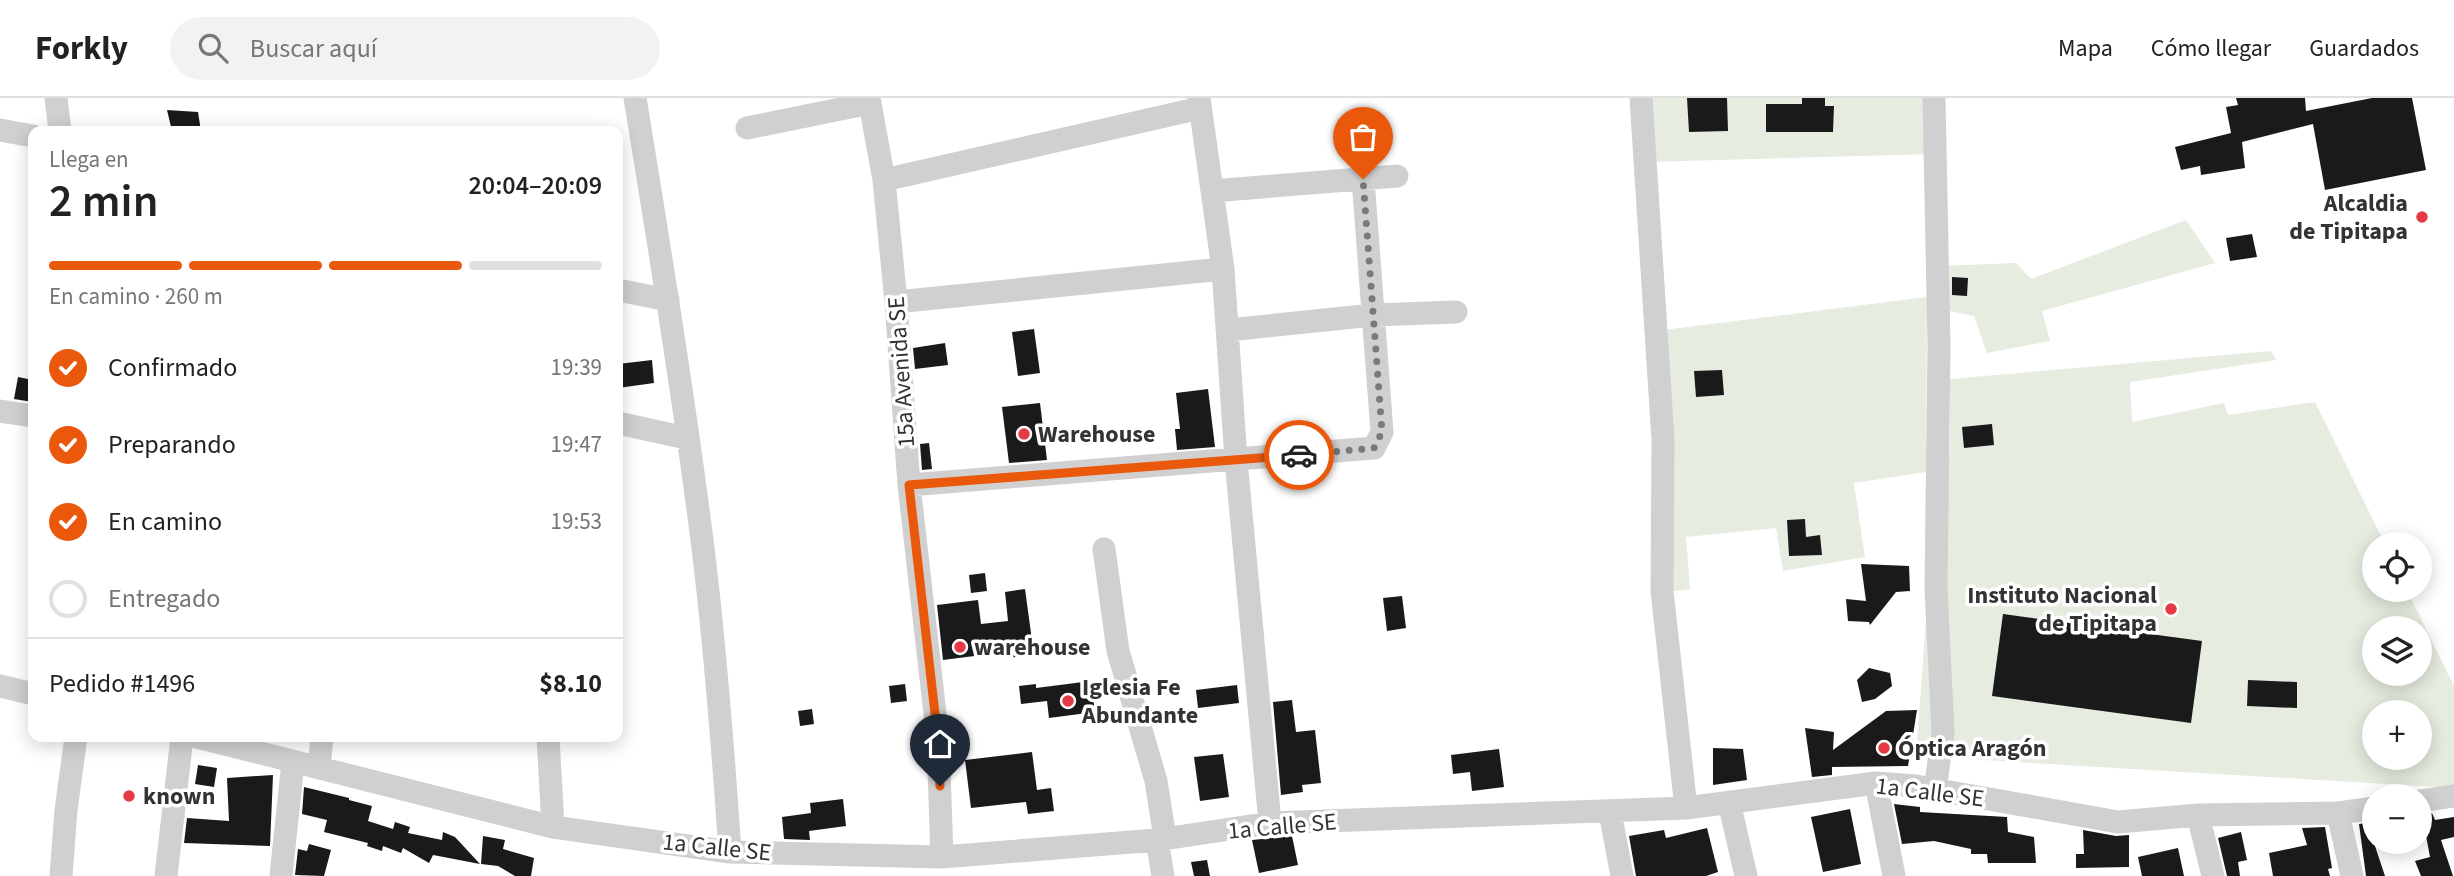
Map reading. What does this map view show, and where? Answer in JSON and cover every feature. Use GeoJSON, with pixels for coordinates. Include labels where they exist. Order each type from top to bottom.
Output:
{"type":"FeatureCollection","features":[{"type":"Feature","properties":{"kind":"street"},"geometry":{"type":"LineString","coordinates":[[57,98],[60,126]]}},
{"type":"Feature","properties":{"kind":"street"},"geometry":{"type":"LineString","coordinates":[[635,98],[668,300],[702,540],[719,699],[730,852]]}},
{"type":"Feature","properties":{"kind":"street"},"geometry":{"type":"LineString","coordinates":[[1641,98],[1663,440],[1661,591],[1686,808]]}},
{"type":"Feature","properties":{"kind":"street"},"geometry":{"type":"LineString","coordinates":[[1934,98],[1939,346],[1936,588],[1943,733],[1935,790]]}},
{"type":"Feature","properties":{"kind":"street"},"geometry":{"type":"LineString","coordinates":[[747,128],[870,100]]}},
{"type":"Feature","properties":{"kind":"street","name":"15a Avenida SE"},"geometry":{"type":"LineString","coordinates":[[870,100],[884,180],[909,485],[938,740],[942,857]]}},
{"type":"Feature","properties":{"kind":"street"},"geometry":{"type":"LineString","coordinates":[[884,180],[1200,103],[1223,270],[1236,460],[1270,823]]}},
{"type":"Feature","properties":{"kind":"street"},"geometry":{"type":"LineString","coordinates":[[0,130],[28,135]]}},
{"type":"Feature","properties":{"kind":"street"},"geometry":{"type":"LineString","coordinates":[[1212,191],[1397,176]]}},
{"type":"Feature","properties":{"kind":"street"},"geometry":{"type":"LineString","coordinates":[[909,485],[1374,448],[1382,432],[1363,179]]}},
{"type":"Feature","properties":{"kind":"street"},"geometry":{"type":"LineString","coordinates":[[896,302],[1223,270]]}},
{"type":"Feature","properties":{"kind":"street"},"geometry":{"type":"LineString","coordinates":[[623,291],[668,300]]}},
{"type":"Feature","properties":{"kind":"street"},"geometry":{"type":"LineString","coordinates":[[1228,330],[1373,315],[1457,312]]}},
{"type":"Feature","properties":{"kind":"street"},"geometry":{"type":"LineString","coordinates":[[0,411],[28,415]]}},
{"type":"Feature","properties":{"kind":"street"},"geometry":{"type":"LineString","coordinates":[[623,424],[686,438]]}},
{"type":"Feature","properties":{"kind":"street"},"geometry":{"type":"LineString","coordinates":[[1104,549],[1118,651],[1156,781],[1163,876]]}},
{"type":"Feature","properties":{"kind":"street"},"geometry":{"type":"LineString","coordinates":[[0,686],[28,693]]}},
{"type":"Feature","properties":{"kind":"street"},"geometry":{"type":"LineString","coordinates":[[61,876],[75,742]]}},
{"type":"Feature","properties":{"kind":"street"},"geometry":{"type":"LineString","coordinates":[[166,876],[181,742]]}},
{"type":"Feature","properties":{"kind":"street","name":"1a Calle SE"},"geometry":{"type":"LineString","coordinates":[[216,742],[554,827],[730,852],[919,867],[942,857],[1161,839],[1270,823],[1686,808],[1876,783],[1935,790],[2118,822],[2198,815],[2338,813],[2362,810]]}},
{"type":"Feature","properties":{"kind":"street"},"geometry":{"type":"LineString","coordinates":[[319,768],[322,742]]}},
{"type":"Feature","properties":{"kind":"street"},"geometry":{"type":"LineString","coordinates":[[548,742],[554,827]]}},
{"type":"Feature","properties":{"kind":"street"},"geometry":{"type":"LineString","coordinates":[[281,876],[293,762]]}},
{"type":"Feature","properties":{"kind":"street"},"geometry":{"type":"LineString","coordinates":[[1876,783],[1894,876]]}},
{"type":"Feature","properties":{"kind":"street"},"geometry":{"type":"LineString","coordinates":[[2432,799],[2454,796]]}},
{"type":"Feature","properties":{"kind":"street"},"geometry":{"type":"LineString","coordinates":[[1729,802],[1746,876]]}},
{"type":"Feature","properties":{"kind":"street"},"geometry":{"type":"LineString","coordinates":[[1610,812],[1622,876]]}},
{"type":"Feature","properties":{"kind":"street"},"geometry":{"type":"LineString","coordinates":[[2338,813],[2353,876]]}},
{"type":"Feature","properties":{"kind":"street"},"geometry":{"type":"LineString","coordinates":[[2198,815],[2213,876]]}},
{"type":"Feature","properties":{"kind":"shaded area"},"geometry":{"type":"Polygon","coordinates":[[[1644,98],[1932,98],[1932,154],[1647,162],[1644,98]]]}},
{"type":"Feature","properties":{"kind":"shaded area"},"geometry":{"type":"Polygon","coordinates":[[[2186,220],[2215,263],[2042,311],[2050,341],[1987,353],[1974,316],[1941,309],[1942,266],[2016,263],[2031,279],[2186,220]]]}},
{"type":"Feature","properties":{"kind":"shaded area"},"geometry":{"type":"Polygon","coordinates":[[[1927,297],[1926,472],[1854,483],[1865,557],[1783,571],[1776,528],[1686,537],[1690,589],[1667,592],[1663,330],[1927,297]]]}},
{"type":"Feature","properties":{"kind":"shaded area","name":"Instituto Nacional de Tipitapa"},"geometry":{"type":"Polygon","coordinates":[[[2271,351],[2276,360],[2130,382],[2132,422],[2224,403],[2228,415],[2315,402],[2379,532],[2362,532],[2362,602],[2413,602],[2420,616],[2362,616],[2362,686],[2432,686],[2432,641],[2454,686],[2454,788],[2432,787],[2432,784],[2387,784],[1916,756],[1938,457],[1950,454],[1950,379],[2271,351]]]}},
{"type":"Feature","properties":{"kind":"building"},"geometry":{"type":"Polygon","coordinates":[[[1687,98],[1727,98],[1728,131],[1689,132],[1687,98]]]}},
{"type":"Feature","properties":{"kind":"building"},"geometry":{"type":"Polygon","coordinates":[[[1802,98],[1825,98],[1825,106],[1834,106],[1833,132],[1766,132],[1766,104],[1802,104],[1802,98]]]}},
{"type":"Feature","properties":{"kind":"building"},"geometry":{"type":"Polygon","coordinates":[[[2236,98],[2305,98],[2306,111],[2372,98],[2412,98],[2426,170],[2325,190],[2313,124],[2242,142],[2245,168],[2201,175],[2200,166],[2181,170],[2175,147],[2231,133],[2226,107],[2238,105],[2236,98]]]}},
{"type":"Feature","properties":{"kind":"building"},"geometry":{"type":"Polygon","coordinates":[[[167,110],[198,112],[200,126],[171,126],[167,110]]]}},
{"type":"Feature","properties":{"kind":"building"},"geometry":{"type":"Polygon","coordinates":[[[2252,234],[2257,257],[2230,261],[2226,238],[2252,234]]]}},
{"type":"Feature","properties":{"kind":"building"},"geometry":{"type":"Polygon","coordinates":[[[1952,277],[1968,278],[1967,296],[1952,295],[1952,277]]]}},
{"type":"Feature","properties":{"kind":"building"},"geometry":{"type":"Polygon","coordinates":[[[1034,329],[1040,373],[1018,376],[1012,332],[1034,329]]]}},
{"type":"Feature","properties":{"kind":"building"},"geometry":{"type":"Polygon","coordinates":[[[945,343],[948,365],[915,369],[913,348],[945,343]]]}},
{"type":"Feature","properties":{"kind":"building"},"geometry":{"type":"Polygon","coordinates":[[[652,360],[654,383],[623,387],[623,363],[652,360]]]}},
{"type":"Feature","properties":{"kind":"building"},"geometry":{"type":"Polygon","coordinates":[[[1722,370],[1724,395],[1696,397],[1694,371],[1722,370]]]}},
{"type":"Feature","properties":{"kind":"building"},"geometry":{"type":"Polygon","coordinates":[[[18,377],[28,379],[28,401],[14,399],[18,377]]]}},
{"type":"Feature","properties":{"kind":"building"},"geometry":{"type":"Polygon","coordinates":[[[1208,389],[1215,447],[1177,450],[1175,429],[1180,429],[1176,393],[1208,389]]]}},
{"type":"Feature","properties":{"kind":"building","name":"Warehouse"},"geometry":{"type":"Polygon","coordinates":[[[1040,403],[1047,460],[1009,463],[1002,407],[1040,403]]]}},
{"type":"Feature","properties":{"kind":"building"},"geometry":{"type":"Polygon","coordinates":[[[1992,424],[1994,445],[1964,448],[1962,427],[1992,424]]]}},
{"type":"Feature","properties":{"kind":"building"},"geometry":{"type":"Polygon","coordinates":[[[929,443],[932,469],[922,470],[920,444],[929,443]]]}},
{"type":"Feature","properties":{"kind":"building"},"geometry":{"type":"Polygon","coordinates":[[[1805,519],[1806,537],[1820,535],[1822,555],[1789,556],[1787,520],[1805,519]]]}},
{"type":"Feature","properties":{"kind":"building"},"geometry":{"type":"Polygon","coordinates":[[[1861,564],[1909,566],[1910,591],[1896,592],[1870,625],[1869,622],[1848,621],[1846,599],[1866,601],[1861,564]]]}},
{"type":"Feature","properties":{"kind":"building"},"geometry":{"type":"Polygon","coordinates":[[[985,573],[987,591],[971,593],[969,575],[985,573]]]}},
{"type":"Feature","properties":{"kind":"building"},"geometry":{"type":"Polygon","coordinates":[[[1025,589],[1034,655],[1007,658],[1006,652],[943,660],[937,605],[978,600],[981,624],[1008,621],[1005,592],[1025,589]]]}},
{"type":"Feature","properties":{"kind":"building"},"geometry":{"type":"Polygon","coordinates":[[[1402,596],[1406,628],[1387,631],[1383,598],[1402,596]]]}},
{"type":"Feature","properties":{"kind":"building"},"geometry":{"type":"Polygon","coordinates":[[[2003,614],[2202,641],[2191,723],[1992,696],[2003,614]]]}},
{"type":"Feature","properties":{"kind":"building"},"geometry":{"type":"Polygon","coordinates":[[[1869,668],[1890,673],[1892,686],[1875,699],[1862,702],[1857,680],[1869,668]]]}},
{"type":"Feature","properties":{"kind":"building"},"geometry":{"type":"Polygon","coordinates":[[[2248,680],[2297,682],[2297,708],[2247,706],[2248,680]]]}},
{"type":"Feature","properties":{"kind":"building"},"geometry":{"type":"Polygon","coordinates":[[[1091,681],[1095,712],[1049,718],[1047,701],[1021,704],[1019,686],[1036,684],[1036,688],[1091,681]]]}},
{"type":"Feature","properties":{"kind":"building"},"geometry":{"type":"Polygon","coordinates":[[[905,684],[907,701],[891,703],[889,686],[905,684]]]}},
{"type":"Feature","properties":{"kind":"building"},"geometry":{"type":"Polygon","coordinates":[[[1237,685],[1239,703],[1198,708],[1196,690],[1237,685]]]}},
{"type":"Feature","properties":{"kind":"building"},"geometry":{"type":"Polygon","coordinates":[[[1292,700],[1296,732],[1315,730],[1321,783],[1302,785],[1303,792],[1281,795],[1273,702],[1292,700]]]}},
{"type":"Feature","properties":{"kind":"building"},"geometry":{"type":"Polygon","coordinates":[[[812,709],[814,724],[800,726],[798,711],[812,709]]]}},
{"type":"Feature","properties":{"kind":"building"},"geometry":{"type":"Polygon","coordinates":[[[1917,710],[1908,766],[1832,767],[1832,775],[1812,777],[1805,728],[1834,732],[1833,750],[1886,711],[1917,710]]]}},
{"type":"Feature","properties":{"kind":"building"},"geometry":{"type":"Polygon","coordinates":[[[1713,748],[1743,749],[1747,780],[1713,785],[1713,748]]]}},
{"type":"Feature","properties":{"kind":"building"},"geometry":{"type":"Polygon","coordinates":[[[1499,749],[1504,787],[1472,791],[1470,772],[1453,774],[1451,755],[1499,749]]]}},
{"type":"Feature","properties":{"kind":"building"},"geometry":{"type":"Polygon","coordinates":[[[1032,752],[1037,790],[1051,788],[1054,811],[1028,814],[1026,802],[971,808],[965,760],[1032,752]]]}},
{"type":"Feature","properties":{"kind":"building"},"geometry":{"type":"Polygon","coordinates":[[[1223,754],[1229,797],[1200,801],[1194,757],[1223,754]]]}},
{"type":"Feature","properties":{"kind":"building"},"geometry":{"type":"Polygon","coordinates":[[[198,765],[217,768],[214,787],[195,784],[198,765]]]}},
{"type":"Feature","properties":{"kind":"building"},"geometry":{"type":"Polygon","coordinates":[[[273,775],[270,846],[184,843],[187,818],[229,821],[227,778],[273,775]]]}},
{"type":"Feature","properties":{"kind":"building"},"geometry":{"type":"Polygon","coordinates":[[[304,787],[372,806],[368,821],[393,829],[395,822],[410,827],[408,833],[442,840],[443,832],[455,837],[480,864],[433,855],[429,863],[403,848],[401,853],[383,846],[382,851],[367,846],[368,843],[324,832],[327,820],[302,814],[304,787]]]}},
{"type":"Feature","properties":{"kind":"building"},"geometry":{"type":"Polygon","coordinates":[[[843,799],[846,826],[809,831],[810,840],[784,839],[782,817],[811,813],[810,803],[843,799]]]}},
{"type":"Feature","properties":{"kind":"building"},"geometry":{"type":"Polygon","coordinates":[[[1894,804],[1920,807],[1920,812],[2007,817],[2008,832],[2034,837],[2036,863],[1988,863],[1987,854],[1971,854],[1971,849],[1934,841],[1902,844],[1894,804]]]}},
{"type":"Feature","properties":{"kind":"building"},"geometry":{"type":"Polygon","coordinates":[[[1850,809],[1861,864],[1823,872],[1811,817],[1850,809]]]}},
{"type":"Feature","properties":{"kind":"building"},"geometry":{"type":"Polygon","coordinates":[[[2432,813],[2435,820],[2454,817],[2454,837],[2441,840],[2453,876],[2421,876],[2415,861],[2430,857],[2432,813]]]}},
{"type":"Feature","properties":{"kind":"building"},"geometry":{"type":"Polygon","coordinates":[[[2359,824],[2362,824],[2362,846],[2359,824]]]}},
{"type":"Feature","properties":{"kind":"building"},"geometry":{"type":"Polygon","coordinates":[[[2325,827],[2332,868],[2328,869],[2330,876],[2273,876],[2269,853],[2307,845],[2302,828],[2325,827]]]}},
{"type":"Feature","properties":{"kind":"building"},"geometry":{"type":"Polygon","coordinates":[[[1707,828],[1718,872],[1706,876],[1636,876],[1629,836],[1664,830],[1666,838],[1707,828]]]}},
{"type":"Feature","properties":{"kind":"building"},"geometry":{"type":"Polygon","coordinates":[[[2083,830],[2116,836],[2129,835],[2129,867],[2076,868],[2076,854],[2084,854],[2083,830]]]}},
{"type":"Feature","properties":{"kind":"building"},"geometry":{"type":"Polygon","coordinates":[[[2241,832],[2247,860],[2238,862],[2240,876],[2227,876],[2218,838],[2241,832]]]}},
{"type":"Feature","properties":{"kind":"building"},"geometry":{"type":"Polygon","coordinates":[[[483,836],[505,840],[503,849],[534,858],[531,876],[515,876],[498,866],[481,864],[483,836]]]}},
{"type":"Feature","properties":{"kind":"building"},"geometry":{"type":"Polygon","coordinates":[[[1292,836],[1298,865],[1259,873],[1252,840],[1292,836]]]}},
{"type":"Feature","properties":{"kind":"building"},"geometry":{"type":"Polygon","coordinates":[[[309,844],[331,850],[324,876],[295,875],[298,849],[307,851],[309,844]]]}},
{"type":"Feature","properties":{"kind":"building"},"geometry":{"type":"Polygon","coordinates":[[[2178,848],[2184,876],[2142,876],[2138,857],[2178,848]]]}},
{"type":"Feature","properties":{"kind":"building"},"geometry":{"type":"Polygon","coordinates":[[[2363,854],[2378,854],[2385,876],[2366,876],[2363,854]]]}},
{"type":"Feature","properties":{"kind":"building"},"geometry":{"type":"Polygon","coordinates":[[[1207,860],[1210,876],[1194,876],[1191,862],[1207,860]]]}},
{"type":"Feature","properties":{"kind":"way so far"},"geometry":{"type":"LineString","coordinates":[[1299,455],[1374,448],[1382,432],[1363,179]]}},
{"type":"Feature","properties":{"kind":"place","name":"Alcaldia de Tipitapa"},"geometry":{"type":"Point","coordinates":[2422,217]}},
{"type":"Feature","properties":{"kind":"place","name":"Warehouse"},"geometry":{"type":"Point","coordinates":[1024,434]}},
{"type":"Feature","properties":{"kind":"place","name":"Instituto Nacional de Tipitapa"},"geometry":{"type":"Point","coordinates":[2171,609]}},
{"type":"Feature","properties":{"kind":"place","name":"warehouse"},"geometry":{"type":"Point","coordinates":[960,647]}},
{"type":"Feature","properties":{"kind":"place","name":"Iglesia Fe Abundante"},"geometry":{"type":"Point","coordinates":[1068,701]}},
{"type":"Feature","properties":{"kind":"place","name":"Óptica Aragón"},"geometry":{"type":"Point","coordinates":[1884,748]}},
{"type":"Feature","properties":{"kind":"place","name":"known"},"geometry":{"type":"Point","coordinates":[129,796]}},
{"type":"Feature","properties":{"kind":"route"},"geometry":{"type":"LineString","coordinates":[[940,786],[938,740],[909,485],[1299,455]]}}]}
